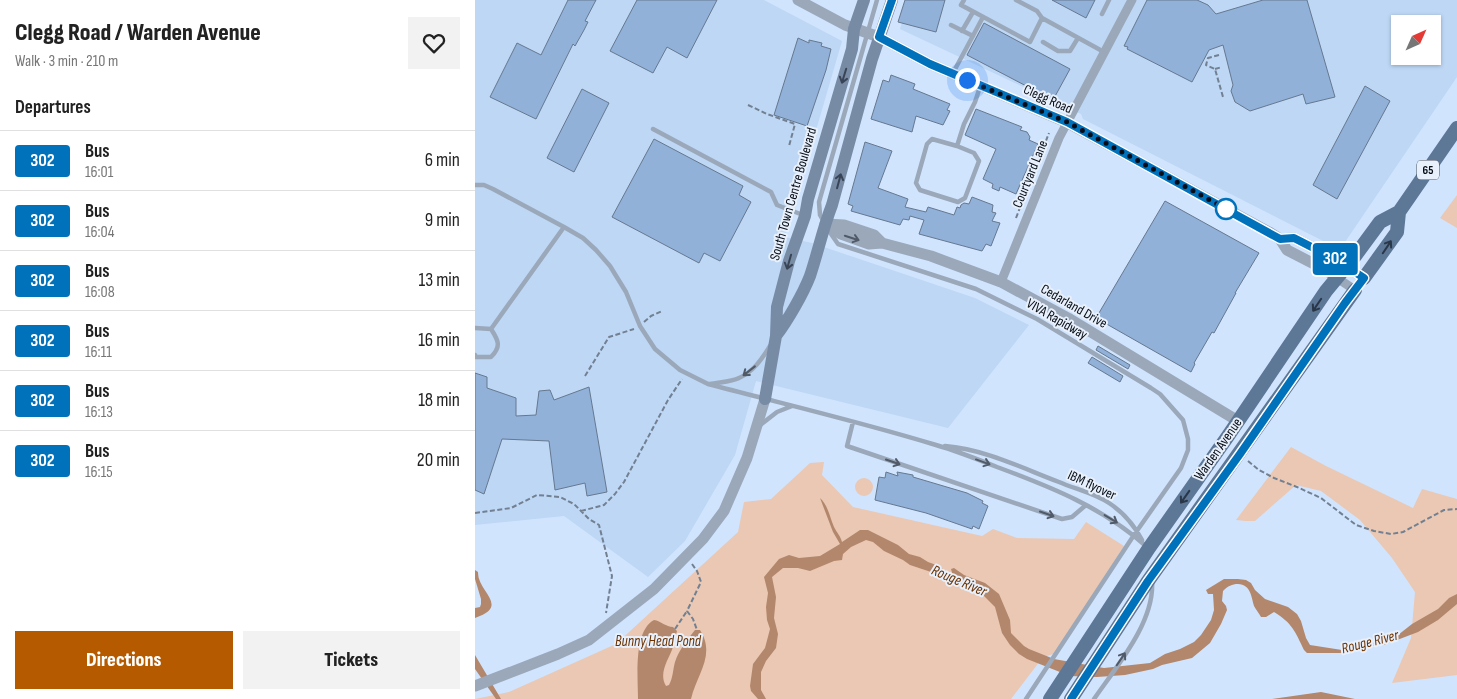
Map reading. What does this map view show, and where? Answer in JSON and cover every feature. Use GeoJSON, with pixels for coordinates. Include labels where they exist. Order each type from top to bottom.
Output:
{"type":"FeatureCollection","features":[{"type":"Feature","properties":{"kind":"main road","name":"South Town Centre Boulevard"},"geometry":{"type":"LineString","coordinates":[[765,399],[776,336],[777,307],[789,261],[805,216],[808,199],[852,49],[855,29],[864,0]]}},
{"type":"Feature","properties":{"kind":"main road"},"geometry":{"type":"LineString","coordinates":[[776,336],[786,323],[809,278],[819,250],[832,205],[873,35],[892,0]]}},
{"type":"Feature","properties":{"kind":"main road","name":"Warden Avenue"},"geometry":{"type":"LineString","coordinates":[[1049,699],[1326,291],[1347,267],[1380,222],[1399,212],[1457,128]]}},
{"type":"Feature","properties":{"kind":"main road","name":"Warden Avenue"},"geometry":{"type":"LineString","coordinates":[[1071,699],[1148,581],[1397,232],[1399,212]]}},
{"type":"Feature","properties":{"kind":"main road","name":"Cedarland Drive"},"geometry":{"type":"LineString","coordinates":[[805,216],[825,224]]}},
{"type":"Feature","properties":{"kind":"main road"},"geometry":{"type":"LineString","coordinates":[[782,287],[791,291],[802,292]]}},
{"type":"Feature","properties":{"kind":"street","name":"Clegg Road"},"geometry":{"type":"LineString","coordinates":[[798,0],[930,64],[1067,122],[1280,239],[1287,250],[1326,270],[1355,290]]}},
{"type":"Feature","properties":{"kind":"street","name":"Courtyard Lane"},"geometry":{"type":"LineString","coordinates":[[1001,282],[1059,138],[1132,0]]}},
{"type":"Feature","properties":{"kind":"street","name":"Cedarland Drive"},"geometry":{"type":"LineString","coordinates":[[825,224],[841,234],[869,244],[882,243],[931,256],[1001,282],[1067,318],[1238,421]]}},
{"type":"Feature","properties":{"kind":"street","name":"Clegg Road"},"geometry":{"type":"LineString","coordinates":[[1280,239],[1294,238],[1335,259],[1364,278]]}},
{"type":"Feature","properties":{"kind":"street"},"geometry":{"type":"LineString","coordinates":[[475,686],[589,640],[654,589],[703,539],[724,512],[747,458],[765,399]]}},
{"type":"Feature","properties":{"kind":"lane"},"geometry":{"type":"LineString","coordinates":[[873,35],[877,0]]}},
{"type":"Feature","properties":{"kind":"lane"},"geometry":{"type":"LineString","coordinates":[[964,0],[961,5],[1030,42],[1042,18]]}},
{"type":"Feature","properties":{"kind":"lane"},"geometry":{"type":"LineString","coordinates":[[1016,0],[1037,11],[1042,18],[1104,52]]}},
{"type":"Feature","properties":{"kind":"lane"},"geometry":{"type":"LineString","coordinates":[[1102,14],[1109,0]]}},
{"type":"Feature","properties":{"kind":"lane"},"geometry":{"type":"LineString","coordinates":[[962,31],[973,12]]}},
{"type":"Feature","properties":{"kind":"lane"},"geometry":{"type":"LineString","coordinates":[[953,74],[983,17]]}},
{"type":"Feature","properties":{"kind":"lane"},"geometry":{"type":"LineString","coordinates":[[951,25],[973,36]]}},
{"type":"Feature","properties":{"kind":"lane"},"geometry":{"type":"LineString","coordinates":[[1043,42],[1058,51],[1070,51],[1078,38]]}},
{"type":"Feature","properties":{"kind":"lane"},"geometry":{"type":"LineString","coordinates":[[957,146],[964,124],[981,86]]}},
{"type":"Feature","properties":{"kind":"lane"},"geometry":{"type":"LineString","coordinates":[[653,129],[771,192],[777,205],[805,216]]}},
{"type":"Feature","properties":{"kind":"lane"},"geometry":{"type":"LineString","coordinates":[[933,138],[957,146],[974,153],[979,161],[965,198],[958,202],[920,190],[916,183],[927,144],[933,138]]}},
{"type":"Feature","properties":{"kind":"lane"},"geometry":{"type":"LineString","coordinates":[[475,185],[489,187],[583,238],[610,266],[626,292],[639,326],[655,349],[685,374],[708,384],[937,445],[1027,478],[1068,495],[1113,520],[1135,535],[1148,552]]}},
{"type":"Feature","properties":{"kind":"lane","name":"VIVA Rapidway"},"geometry":{"type":"LineString","coordinates":[[825,224],[837,244],[976,290],[1037,319],[1160,394],[1183,420],[1188,439],[1188,450],[1181,468],[1026,699]]}},
{"type":"Feature","properties":{"kind":"lane"},"geometry":{"type":"LineString","coordinates":[[491,329],[564,227]]}},
{"type":"Feature","properties":{"kind":"lane"},"geometry":{"type":"LineString","coordinates":[[475,328],[491,329]]}},
{"type":"Feature","properties":{"kind":"lane"},"geometry":{"type":"LineString","coordinates":[[475,355],[477,357],[491,357],[497,352],[498,340],[491,329]]}},
{"type":"Feature","properties":{"kind":"lane"},"geometry":{"type":"LineString","coordinates":[[708,384],[738,379],[761,360],[776,336]]}},
{"type":"Feature","properties":{"kind":"lane"},"geometry":{"type":"LineString","coordinates":[[756,428],[777,412],[792,406]]}},
{"type":"Feature","properties":{"kind":"lane"},"geometry":{"type":"LineString","coordinates":[[853,422],[847,446],[1062,519],[1072,517],[1086,505]]}},
{"type":"Feature","properties":{"kind":"lane","name":"IBM flyover"},"geometry":{"type":"LineString","coordinates":[[937,445],[959,447],[1004,461],[1093,495],[1108,503],[1124,516],[1138,532],[1148,552]]}},
{"type":"Feature","properties":{"kind":"lane"},"geometry":{"type":"LineString","coordinates":[[1094,699],[1129,648],[1148,613],[1152,588],[1151,566]]}},
{"type":"Feature","properties":{"kind":"path"},"geometry":{"type":"LineString","coordinates":[[1219,55],[1209,58],[1206,65],[1215,69],[1223,67]]}},
{"type":"Feature","properties":{"kind":"path"},"geometry":{"type":"LineString","coordinates":[[1215,69],[1223,97]]}},
{"type":"Feature","properties":{"kind":"path"},"geometry":{"type":"LineString","coordinates":[[748,105],[795,124],[789,146]]}},
{"type":"Feature","properties":{"kind":"path"},"geometry":{"type":"LineString","coordinates":[[1014,224],[1049,133]]}},
{"type":"Feature","properties":{"kind":"path"},"geometry":{"type":"LineString","coordinates":[[585,376],[609,337],[633,330],[651,316],[662,311]]}},
{"type":"Feature","properties":{"kind":"path"},"geometry":{"type":"LineString","coordinates":[[581,511],[604,505],[620,488],[685,374]]}},
{"type":"Feature","properties":{"kind":"path"},"geometry":{"type":"LineString","coordinates":[[1240,454],[1259,470],[1321,498],[1356,525],[1374,531],[1391,534],[1403,532],[1444,510],[1457,509]]}},
{"type":"Feature","properties":{"kind":"path"},"geometry":{"type":"LineString","coordinates":[[475,513],[511,508],[537,496],[560,497],[574,504],[589,519],[599,525],[612,576],[603,629]]}},
{"type":"Feature","properties":{"kind":"path"},"geometry":{"type":"LineString","coordinates":[[675,629],[687,611],[701,582],[697,571],[685,556]]}},
{"type":"Feature","properties":{"kind":"path"},"geometry":{"type":"LineString","coordinates":[[687,611],[693,618],[697,630]]}},
{"type":"Feature","properties":{"kind":"shaded area"},"geometry":{"type":"Polygon","coordinates":[[[475,0],[764,0],[842,41],[785,237],[812,243],[975,298],[1029,325],[948,428],[756,381],[735,455],[685,541],[648,577],[564,516],[475,525],[475,0]]]}},
{"type":"Feature","properties":{"kind":"shaded area"},"geometry":{"type":"Polygon","coordinates":[[[909,0],[1457,0],[1457,77],[1343,245],[1333,246],[1083,119],[1081,114],[900,29],[909,0]]]}},
{"type":"Feature","properties":{"kind":"shaded area"},"geometry":{"type":"Polygon","coordinates":[[[1457,195],[1457,228],[1440,218],[1457,195]]]}},
{"type":"Feature","properties":{"kind":"shaded area"},"geometry":{"type":"Polygon","coordinates":[[[1291,447],[1413,508],[1422,489],[1457,499],[1457,675],[1392,683],[1411,638],[1415,592],[1392,558],[1360,520],[1321,491],[1296,485],[1255,521],[1236,520],[1291,447]]]}},
{"type":"Feature","properties":{"kind":"shaded area"},"geometry":{"type":"Polygon","coordinates":[[[824,462],[822,475],[853,507],[982,536],[993,529],[1017,538],[1074,539],[1086,522],[1124,546],[1057,653],[1043,657],[1011,699],[475,699],[509,692],[616,644],[738,532],[744,502],[771,499],[810,463],[824,462]]]}},
{"type":"Feature","properties":{"kind":"shaded area"},"geometry":{"type":"Polygon","coordinates":[[[864,478],[870,481],[873,487],[870,493],[864,496],[858,493],[855,487],[858,481],[864,478]]]}},
{"type":"Feature","properties":{"kind":"water","name":"Rouge River"},"geometry":{"type":"Polygon","coordinates":[[[820,498],[827,508],[842,542],[860,530],[868,530],[898,545],[909,554],[939,566],[950,577],[953,576],[951,569],[954,568],[964,575],[985,583],[999,594],[1010,620],[1011,633],[1024,646],[1054,659],[1104,668],[1150,663],[1165,654],[1194,642],[1211,620],[1214,610],[1213,594],[1208,594],[1206,590],[1224,579],[1246,580],[1265,599],[1288,607],[1297,614],[1310,645],[1342,650],[1364,643],[1373,643],[1385,635],[1398,635],[1457,594],[1457,604],[1438,620],[1418,632],[1384,645],[1361,647],[1347,653],[1307,653],[1285,620],[1274,612],[1266,617],[1261,617],[1254,606],[1246,586],[1234,584],[1223,591],[1222,601],[1227,610],[1221,624],[1210,643],[1192,658],[1125,675],[1070,676],[1019,654],[1002,633],[995,607],[979,591],[910,565],[884,551],[873,542],[866,540],[851,547],[843,554],[842,560],[834,561],[810,571],[798,568],[783,568],[772,577],[776,597],[774,618],[778,634],[776,648],[766,661],[761,672],[761,690],[766,699],[758,699],[751,691],[750,686],[753,664],[765,648],[770,629],[766,607],[768,593],[764,577],[779,559],[789,555],[799,558],[820,556],[840,544],[833,532],[820,498]]]}},
{"type":"Feature","properties":{"kind":"water"},"geometry":{"type":"Polygon","coordinates":[[[475,570],[478,572],[482,586],[492,603],[491,609],[475,618],[475,608],[480,607],[481,599],[475,579],[475,570]]]}},
{"type":"Feature","properties":{"kind":"water","name":"Bunny Head Pond"},"geometry":{"type":"Polygon","coordinates":[[[654,620],[673,627],[677,631],[663,676],[666,686],[669,685],[675,662],[686,641],[695,630],[700,630],[704,639],[706,656],[691,699],[638,699],[638,656],[640,644],[647,626],[654,620]]]}},
{"type":"Feature","properties":{"kind":"water"},"geometry":{"type":"Polygon","coordinates":[[[475,655],[501,699],[496,699],[475,669],[475,655]]]}},
{"type":"Feature","properties":{"kind":"water"},"geometry":{"type":"Polygon","coordinates":[[[1321,692],[1355,699],[1272,699],[1321,692]]]}},
{"type":"Feature","properties":{"kind":"building"},"geometry":{"type":"Polygon","coordinates":[[[568,0],[596,0],[585,21],[588,22],[584,30],[575,46],[573,44],[536,119],[490,97],[517,43],[541,55],[568,0]]]}},
{"type":"Feature","properties":{"kind":"building"},"geometry":{"type":"Polygon","coordinates":[[[637,0],[717,0],[687,58],[667,47],[653,73],[610,51],[637,0]]]}},
{"type":"Feature","properties":{"kind":"building"},"geometry":{"type":"Polygon","coordinates":[[[905,0],[945,0],[936,32],[898,22],[905,0]]]}},
{"type":"Feature","properties":{"kind":"building"},"geometry":{"type":"Polygon","coordinates":[[[1052,0],[1095,0],[1086,18],[1052,0]]]}},
{"type":"Feature","properties":{"kind":"building"},"geometry":{"type":"Polygon","coordinates":[[[1147,0],[1197,0],[1208,5],[1216,14],[1263,0],[1307,0],[1335,97],[1306,104],[1303,94],[1250,111],[1235,102],[1231,91],[1233,85],[1223,45],[1209,50],[1192,82],[1127,49],[1128,47],[1124,46],[1147,0]]]}},
{"type":"Feature","properties":{"kind":"building"},"geometry":{"type":"Polygon","coordinates":[[[984,23],[1070,69],[1053,100],[967,55],[984,23]]]}},
{"type":"Feature","properties":{"kind":"building"},"geometry":{"type":"Polygon","coordinates":[[[798,38],[809,43],[809,40],[822,43],[821,46],[831,49],[807,126],[774,115],[798,38]]]}},
{"type":"Feature","properties":{"kind":"building"},"geometry":{"type":"Polygon","coordinates":[[[891,75],[915,84],[913,89],[950,104],[947,110],[950,111],[943,125],[916,116],[912,132],[871,119],[883,80],[889,82],[891,75]]]}},
{"type":"Feature","properties":{"kind":"building"},"geometry":{"type":"Polygon","coordinates":[[[1365,86],[1390,101],[1337,199],[1313,185],[1365,86]]]}},
{"type":"Feature","properties":{"kind":"building"},"geometry":{"type":"Polygon","coordinates":[[[582,89],[609,103],[574,172],[547,158],[582,89]]]}},
{"type":"Feature","properties":{"kind":"building"},"geometry":{"type":"Polygon","coordinates":[[[976,109],[1022,127],[1020,130],[1027,132],[1030,137],[1029,140],[1038,144],[1016,194],[1000,187],[999,191],[992,188],[993,184],[983,179],[996,149],[965,135],[976,109]]]}},
{"type":"Feature","properties":{"kind":"building"},"geometry":{"type":"Polygon","coordinates":[[[654,139],[743,186],[739,195],[751,202],[720,261],[704,253],[699,263],[612,217],[654,139]]]}},
{"type":"Feature","properties":{"kind":"building"},"geometry":{"type":"Polygon","coordinates":[[[865,142],[892,151],[878,188],[908,199],[905,207],[926,212],[928,207],[954,215],[957,207],[960,208],[964,203],[969,204],[972,197],[993,205],[992,212],[996,213],[992,221],[1000,223],[991,246],[986,244],[982,251],[919,234],[924,220],[910,216],[909,220],[903,219],[900,225],[851,211],[853,206],[848,204],[865,142]]]}},
{"type":"Feature","properties":{"kind":"building"},"geometry":{"type":"Polygon","coordinates":[[[1165,201],[1259,253],[1214,333],[1212,332],[1194,363],[1191,372],[1096,318],[1165,201]]]}},
{"type":"Feature","properties":{"kind":"building"},"geometry":{"type":"Polygon","coordinates":[[[1098,346],[1130,365],[1128,369],[1096,350],[1098,346]]]}},
{"type":"Feature","properties":{"kind":"building"},"geometry":{"type":"Polygon","coordinates":[[[1092,357],[1123,376],[1120,382],[1088,363],[1092,357]]]}},
{"type":"Feature","properties":{"kind":"building"},"geometry":{"type":"Polygon","coordinates":[[[475,373],[487,377],[487,388],[516,398],[516,416],[536,415],[539,391],[550,390],[554,400],[589,387],[607,492],[587,496],[585,483],[555,490],[549,441],[502,439],[484,494],[475,490],[475,373]]]}},
{"type":"Feature","properties":{"kind":"building"},"geometry":{"type":"Polygon","coordinates":[[[886,472],[898,476],[897,472],[913,475],[913,477],[967,493],[983,501],[982,503],[988,506],[979,529],[973,526],[972,529],[926,513],[875,500],[879,477],[885,478],[886,472]]]}},
{"type":"Feature","properties":{"kind":"bus line","name":"302"},"geometry":{"type":"LineString","coordinates":[[892,0],[879,37],[930,64],[1067,122],[1280,239],[1294,238],[1335,259],[1364,278],[1148,581],[1071,699]]}},
{"type":"Feature","properties":{"kind":"route"},"geometry":{"type":"LineString","coordinates":[[967,80],[1067,122],[1230,211],[1226,209]]}}]}
